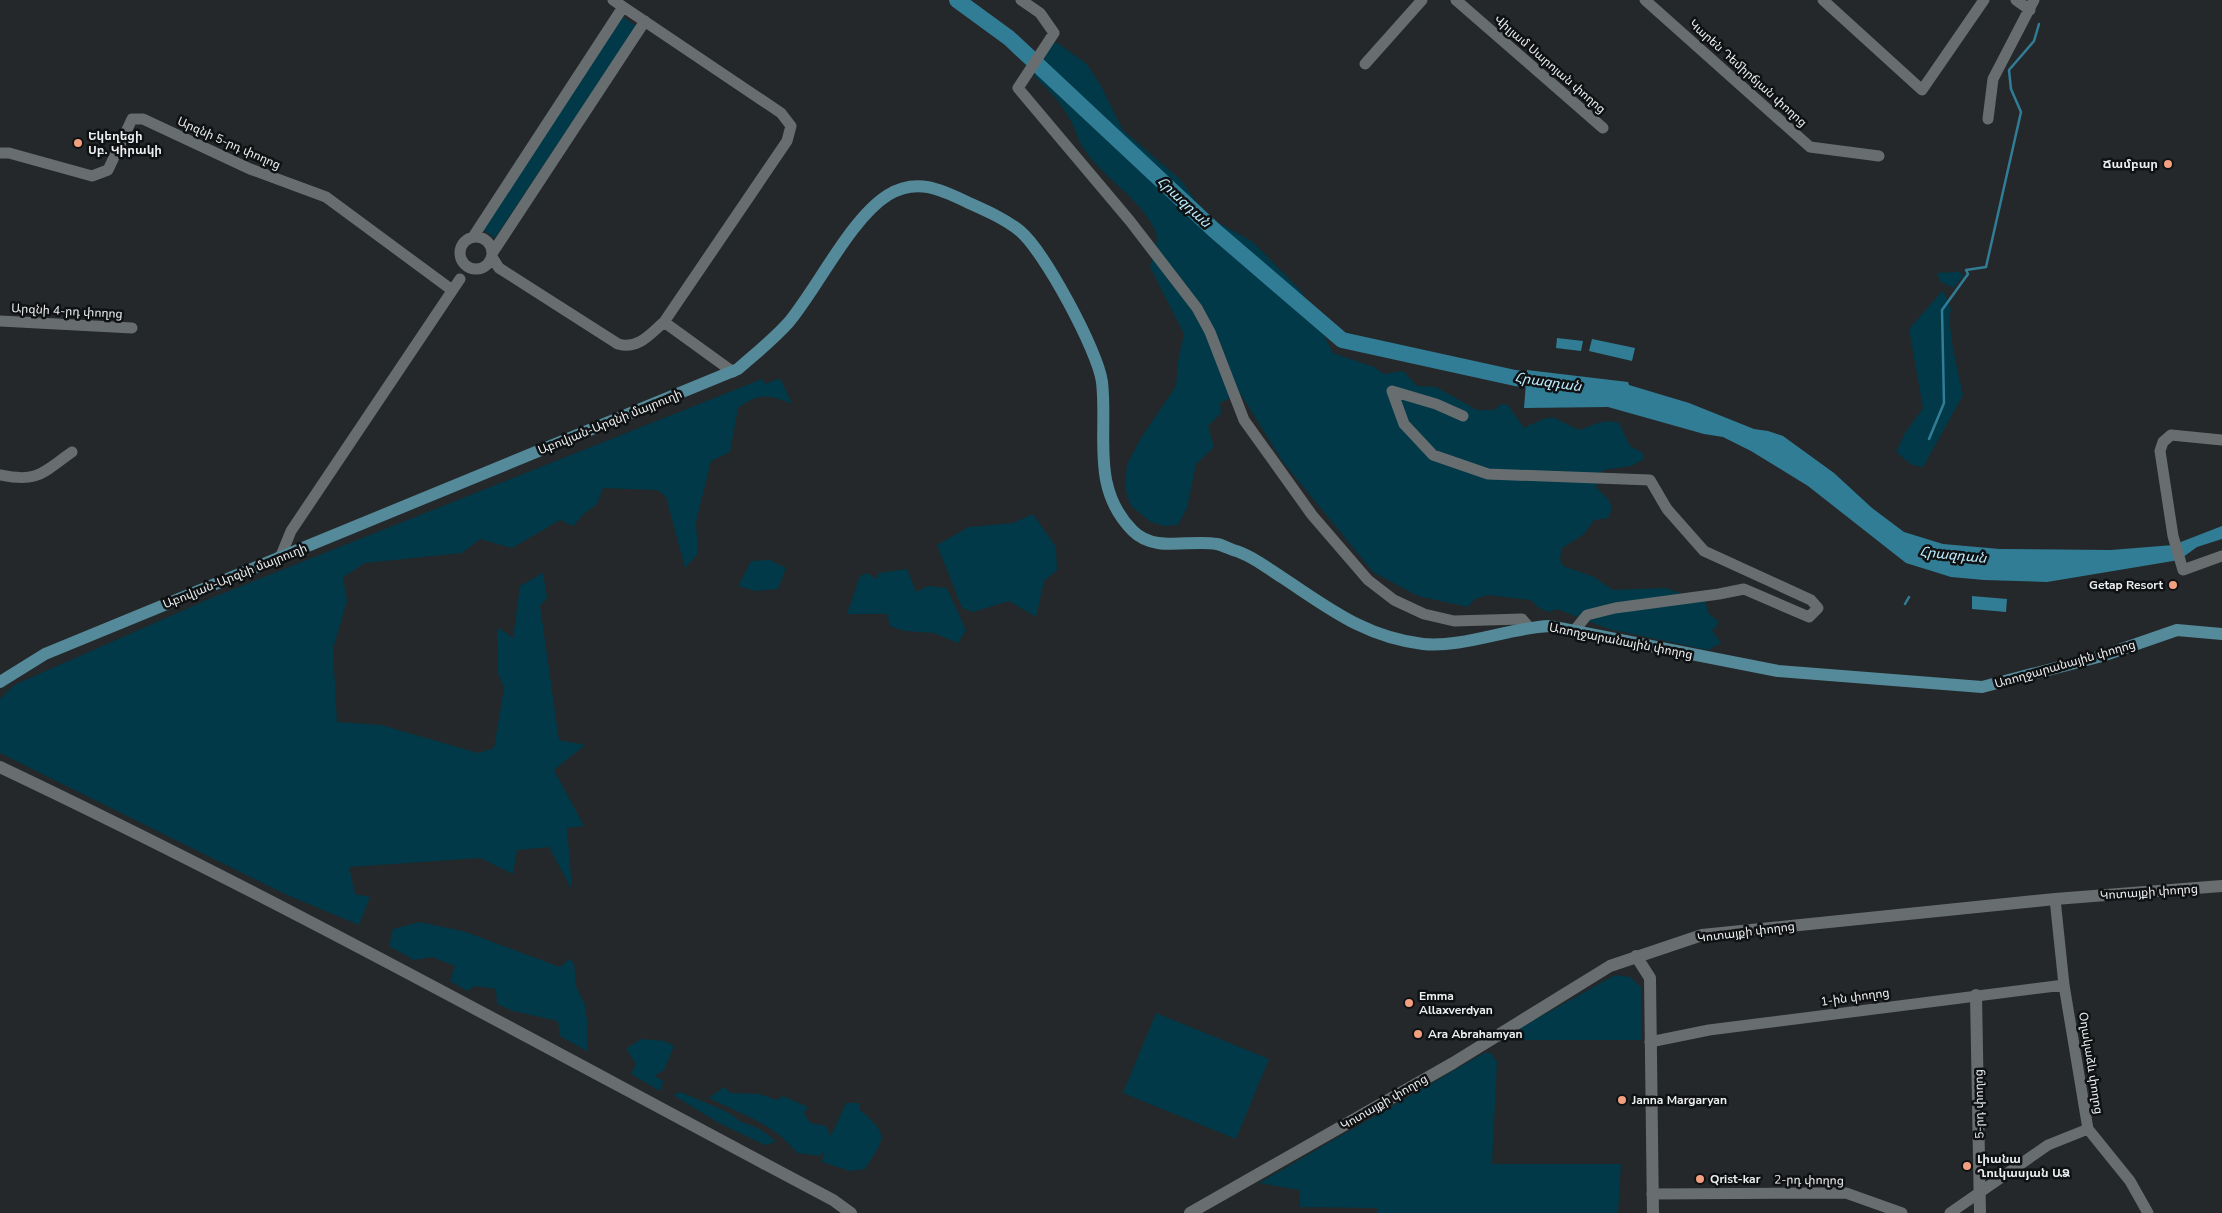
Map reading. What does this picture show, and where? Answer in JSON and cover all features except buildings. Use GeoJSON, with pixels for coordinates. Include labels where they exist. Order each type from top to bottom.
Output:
{"type":"FeatureCollection","features":[{"type":"Feature","properties":{"kind":"main road","name":"Աբովյան-Արզնի մայրուղի"},"geometry":{"type":"LineString","coordinates":[[0,682],[45,654],[733,372],[788,323],[870,209],[889,194],[910,186],[935,187],[992,214],[1021,232],[1041,256],[1096,358]]}},
{"type":"Feature","properties":{"kind":"main road","name":"Առողջարանային փողոց"},"geometry":{"type":"LineString","coordinates":[[1096,358],[1102,382],[1103,463],[1109,491],[1122,517],[1132,531],[1146,540],[1163,544],[1216,544],[1239,551],[1355,625],[1402,640],[1426,644],[1474,640],[1529,627],[1549,626],[1778,671],[1982,687],[2102,656],[2177,630],[2222,634]]}},
{"type":"Feature","properties":{"kind":"street"},"geometry":{"type":"LineString","coordinates":[[473,237],[487,241],[490,258],[499,268],[618,344],[626,346],[639,344],[664,322],[787,141],[790,126],[782,113],[612,0]]}},
{"type":"Feature","properties":{"kind":"street"},"geometry":{"type":"LineString","coordinates":[[1021,0],[1040,13],[1054,33],[1018,88],[1130,221],[1197,308],[1210,332],[1244,420],[1312,516],[1368,580],[1394,600],[1424,614],[1454,621],[1522,619],[1529,627]]}},
{"type":"Feature","properties":{"kind":"street"},"geometry":{"type":"LineString","coordinates":[[1365,64],[1422,0]]}},
{"type":"Feature","properties":{"kind":"street","name":"Վիլյամ Սարոյան փողոց"},"geometry":{"type":"LineString","coordinates":[[1456,0],[1603,128]]}},
{"type":"Feature","properties":{"kind":"street","name":"Կարեն Դեմիրճյան փողոց"},"geometry":{"type":"LineString","coordinates":[[1645,0],[1810,147],[1879,156]]}},
{"type":"Feature","properties":{"kind":"street"},"geometry":{"type":"LineString","coordinates":[[1823,0],[1922,90],[1984,0]]}},
{"type":"Feature","properties":{"kind":"street"},"geometry":{"type":"LineString","coordinates":[[1988,119],[1993,80],[2032,5],[2016,0]]}},
{"type":"Feature","properties":{"kind":"street"},"geometry":{"type":"LineString","coordinates":[[623,7],[473,237],[463,244],[460,257],[468,268],[475,270],[490,258],[645,22]]}},
{"type":"Feature","properties":{"kind":"street","name":"Արզնի 5-րդ փողոց"},"geometry":{"type":"LineString","coordinates":[[0,153],[9,153],[92,176],[108,170],[132,119],[143,119],[250,168],[326,197],[452,290]]}},
{"type":"Feature","properties":{"kind":"street"},"geometry":{"type":"LineString","coordinates":[[280,558],[291,531],[460,279]]}},
{"type":"Feature","properties":{"kind":"street","name":"Արզնի 4-րդ փողոց"},"geometry":{"type":"LineString","coordinates":[[0,321],[132,328]]}},
{"type":"Feature","properties":{"kind":"street"},"geometry":{"type":"LineString","coordinates":[[664,322],[733,372]]}},
{"type":"Feature","properties":{"kind":"street"},"geometry":{"type":"LineString","coordinates":[[1463,416],[1436,404],[1392,391],[1404,424],[1433,455],[1488,474],[1650,480],[1667,509],[1704,551],[1811,600],[1818,608],[1809,617],[1744,589],[1615,608],[1587,615],[1574,631]]}},
{"type":"Feature","properties":{"kind":"street"},"geometry":{"type":"LineString","coordinates":[[2222,440],[2171,435],[2164,442],[2160,451],[2175,544],[2182,561],[2183,570],[2222,556]]}},
{"type":"Feature","properties":{"kind":"street"},"geometry":{"type":"LineString","coordinates":[[0,475],[22,479],[36,477],[72,452]]}},
{"type":"Feature","properties":{"kind":"street"},"geometry":{"type":"LineString","coordinates":[[0,767],[115,822],[242,888],[833,1200],[851,1213]]}},
{"type":"Feature","properties":{"kind":"street","name":"Կոտայքի փողոց"},"geometry":{"type":"LineString","coordinates":[[1190,1213],[1453,1063],[1610,966],[1702,935],[2055,899],[2222,886]]}},
{"type":"Feature","properties":{"kind":"street","name":"Օղակաձև փողոց"},"geometry":{"type":"LineString","coordinates":[[2055,899],[2064,985],[2088,1129],[2130,1181],[2148,1213]]}},
{"type":"Feature","properties":{"kind":"street"},"geometry":{"type":"LineString","coordinates":[[1636,956],[1650,978],[1653,1213]]}},
{"type":"Feature","properties":{"kind":"street","name":"1-ին փողոց"},"geometry":{"type":"LineString","coordinates":[[1650,1042],[1709,1030],[2064,985]]}},
{"type":"Feature","properties":{"kind":"street","name":"5-րդ փողոց"},"geometry":{"type":"LineString","coordinates":[[1976,995],[1980,1213]]}},
{"type":"Feature","properties":{"kind":"street"},"geometry":{"type":"LineString","coordinates":[[1950,1213],[2048,1145],[2088,1129]]}},
{"type":"Feature","properties":{"kind":"street","name":"2-րդ փողոց"},"geometry":{"type":"LineString","coordinates":[[1652,1194],[1846,1193],[1902,1213]]}},
{"type":"Feature","properties":{"kind":"shaded area"},"geometry":{"type":"Polygon","coordinates":[[[623,17],[636,26],[495,238],[482,229],[623,17]]]}},
{"type":"Feature","properties":{"kind":"shaded area"},"geometry":{"type":"Polygon","coordinates":[[[1056,42],[1087,64],[1101,86],[1123,130],[1181,180],[1194,199],[1214,220],[1253,242],[1302,292],[1333,353],[1374,367],[1384,374],[1403,371],[1417,386],[1436,387],[1477,410],[1494,410],[1501,404],[1508,405],[1524,428],[1549,418],[1557,419],[1580,430],[1594,424],[1609,421],[1619,423],[1630,446],[1643,453],[1644,459],[1631,466],[1603,470],[1596,487],[1609,500],[1612,509],[1608,518],[1594,520],[1584,534],[1562,548],[1560,559],[1563,566],[1594,577],[1613,590],[1665,588],[1705,601],[1709,614],[1718,621],[1717,626],[1712,630],[1721,643],[1708,650],[1609,629],[1557,609],[1548,612],[1539,608],[1531,600],[1488,595],[1475,599],[1468,607],[1418,596],[1373,572],[1283,462],[1240,393],[1220,403],[1221,413],[1208,426],[1214,447],[1196,464],[1187,508],[1178,525],[1164,526],[1151,522],[1131,506],[1125,489],[1127,464],[1141,438],[1176,386],[1178,361],[1184,334],[1150,267],[1157,238],[1155,230],[1148,218],[1131,198],[1092,160],[1082,146],[1073,124],[1063,109],[1034,76],[1049,48],[1056,42]]]}},
{"type":"Feature","properties":{"kind":"shaded area"},"geometry":{"type":"Polygon","coordinates":[[[1958,272],[1964,275],[1953,288],[1940,281],[1937,273],[1958,272]]]}},
{"type":"Feature","properties":{"kind":"shaded area"},"geometry":{"type":"Polygon","coordinates":[[[1943,290],[1951,309],[1949,319],[1953,349],[1963,395],[1923,467],[1912,465],[1896,452],[1905,433],[1923,408],[1909,329],[1943,290]]]}},
{"type":"Feature","properties":{"kind":"shaded area"},"geometry":{"type":"Polygon","coordinates":[[[762,379],[766,384],[778,379],[781,380],[792,404],[771,397],[759,397],[738,408],[730,452],[711,461],[696,522],[698,554],[685,568],[666,497],[657,490],[603,488],[597,504],[573,526],[560,520],[512,548],[480,539],[462,553],[365,563],[343,577],[347,601],[333,649],[337,722],[381,725],[478,753],[494,748],[504,688],[498,673],[497,627],[513,638],[520,586],[543,573],[547,598],[540,606],[559,740],[585,745],[554,770],[584,826],[567,828],[572,890],[549,847],[517,850],[513,874],[480,858],[349,867],[355,894],[370,897],[359,925],[285,894],[0,753],[0,699],[14,685],[209,599],[762,379]]]}},
{"type":"Feature","properties":{"kind":"shaded area"},"geometry":{"type":"Polygon","coordinates":[[[1033,514],[1056,547],[1057,570],[1044,581],[1036,617],[1009,601],[973,612],[962,608],[937,545],[969,527],[1013,523],[1033,514]]]}},
{"type":"Feature","properties":{"kind":"shaded area"},"geometry":{"type":"Polygon","coordinates":[[[770,560],[786,568],[778,589],[755,591],[738,586],[751,561],[770,560]]]}},
{"type":"Feature","properties":{"kind":"shaded area"},"geometry":{"type":"Polygon","coordinates":[[[907,569],[916,592],[928,586],[947,588],[966,630],[958,643],[934,633],[905,631],[890,626],[887,614],[847,614],[860,576],[867,573],[876,579],[879,573],[907,569]]]}},
{"type":"Feature","properties":{"kind":"shaded area"},"geometry":{"type":"Polygon","coordinates":[[[420,922],[466,932],[560,967],[569,959],[574,963],[576,986],[585,1005],[588,1029],[587,1051],[560,1036],[558,1021],[513,1011],[497,1004],[496,989],[475,986],[467,991],[450,981],[455,966],[432,957],[414,960],[389,946],[393,929],[420,922]]]}},
{"type":"Feature","properties":{"kind":"shaded area"},"geometry":{"type":"Polygon","coordinates":[[[1615,975],[1630,977],[1641,987],[1642,1040],[1511,1040],[1506,1036],[1615,975]]]}},
{"type":"Feature","properties":{"kind":"shaded area"},"geometry":{"type":"Polygon","coordinates":[[[1156,1013],[1269,1059],[1236,1139],[1123,1093],[1156,1013]]]}},
{"type":"Feature","properties":{"kind":"shaded area"},"geometry":{"type":"Polygon","coordinates":[[[641,1039],[665,1041],[674,1046],[664,1070],[654,1076],[664,1081],[660,1091],[631,1074],[636,1064],[626,1049],[641,1039]]]}},
{"type":"Feature","properties":{"kind":"shaded area"},"geometry":{"type":"Polygon","coordinates":[[[1484,1053],[1491,1053],[1497,1062],[1492,1164],[1621,1164],[1618,1213],[1377,1213],[1377,1208],[1300,1207],[1299,1190],[1259,1183],[1484,1053]]]}},
{"type":"Feature","properties":{"kind":"shaded area"},"geometry":{"type":"Polygon","coordinates":[[[724,1087],[731,1093],[759,1094],[777,1100],[783,1096],[808,1107],[804,1113],[810,1123],[826,1126],[831,1136],[846,1103],[860,1103],[860,1110],[877,1126],[880,1132],[880,1144],[865,1169],[850,1171],[822,1162],[824,1151],[820,1156],[797,1153],[778,1134],[767,1127],[709,1098],[724,1087]]]}},
{"type":"Feature","properties":{"kind":"shaded area"},"geometry":{"type":"Polygon","coordinates":[[[680,1092],[731,1114],[740,1122],[761,1130],[776,1142],[765,1145],[719,1123],[673,1095],[680,1092]]]}},
{"type":"Feature","properties":{"kind":"water"},"geometry":{"type":"Polygon","coordinates":[[[1557,338],[1583,341],[1581,351],[1556,348],[1557,338]]]}},
{"type":"Feature","properties":{"kind":"water"},"geometry":{"type":"Polygon","coordinates":[[[1592,339],[1635,348],[1632,361],[1589,351],[1592,339]]]}},
{"type":"Feature","properties":{"kind":"water"},"geometry":{"type":"Polygon","coordinates":[[[1527,370],[1628,382],[1629,385],[1689,403],[1754,429],[1783,436],[1834,473],[1872,508],[1904,532],[1943,544],[2000,549],[2111,550],[2173,545],[2222,526],[2222,539],[2197,547],[2179,560],[2047,582],[1951,577],[1906,563],[1808,486],[1751,451],[1723,437],[1704,434],[1608,407],[1524,408],[1527,370]]]}},
{"type":"Feature","properties":{"kind":"water"},"geometry":{"type":"Polygon","coordinates":[[[1972,596],[2007,599],[2006,612],[1972,609],[1972,596]]]}},
{"type":"Feature","properties":{"kind":"waterway","name":"Հրազդան"},"geometry":{"type":"LineString","coordinates":[[957,0],[1009,38],[1214,230],[1342,340],[1515,378],[1547,382]]}},
{"type":"Feature","properties":{"kind":"waterway"},"geometry":{"type":"LineString","coordinates":[[1929,439],[1944,403],[1942,310],[1968,274],[1966,270],[1986,267],[2021,112],[2011,89],[2009,70],[2034,41],[2039,24]]}},
{"type":"Feature","properties":{"kind":"waterway"},"geometry":{"type":"LineString","coordinates":[[1905,604],[1909,597]]}},
{"type":"Feature","properties":{"kind":"place","name":"Եկեղեցի Սբ. Կիրակի"},"geometry":{"type":"Point","coordinates":[78,143]}},
{"type":"Feature","properties":{"kind":"place","name":"Ճամբար"},"geometry":{"type":"Point","coordinates":[2168,164]}},
{"type":"Feature","properties":{"kind":"place","name":"Getap Resort"},"geometry":{"type":"Point","coordinates":[2173,585]}},
{"type":"Feature","properties":{"kind":"place","name":"Emma Allaxverdyan"},"geometry":{"type":"Point","coordinates":[1409,1003]}},
{"type":"Feature","properties":{"kind":"place","name":"Ara Abrahamyan"},"geometry":{"type":"Point","coordinates":[1418,1034]}},
{"type":"Feature","properties":{"kind":"place","name":"Janna Margaryan"},"geometry":{"type":"Point","coordinates":[1622,1100]}},
{"type":"Feature","properties":{"kind":"place","name":"Լիանա Ղուկասյան ԱՁ"},"geometry":{"type":"Point","coordinates":[1967,1166]}},
{"type":"Feature","properties":{"kind":"place","name":"Qrist-kar"},"geometry":{"type":"Point","coordinates":[1700,1179]}}]}
